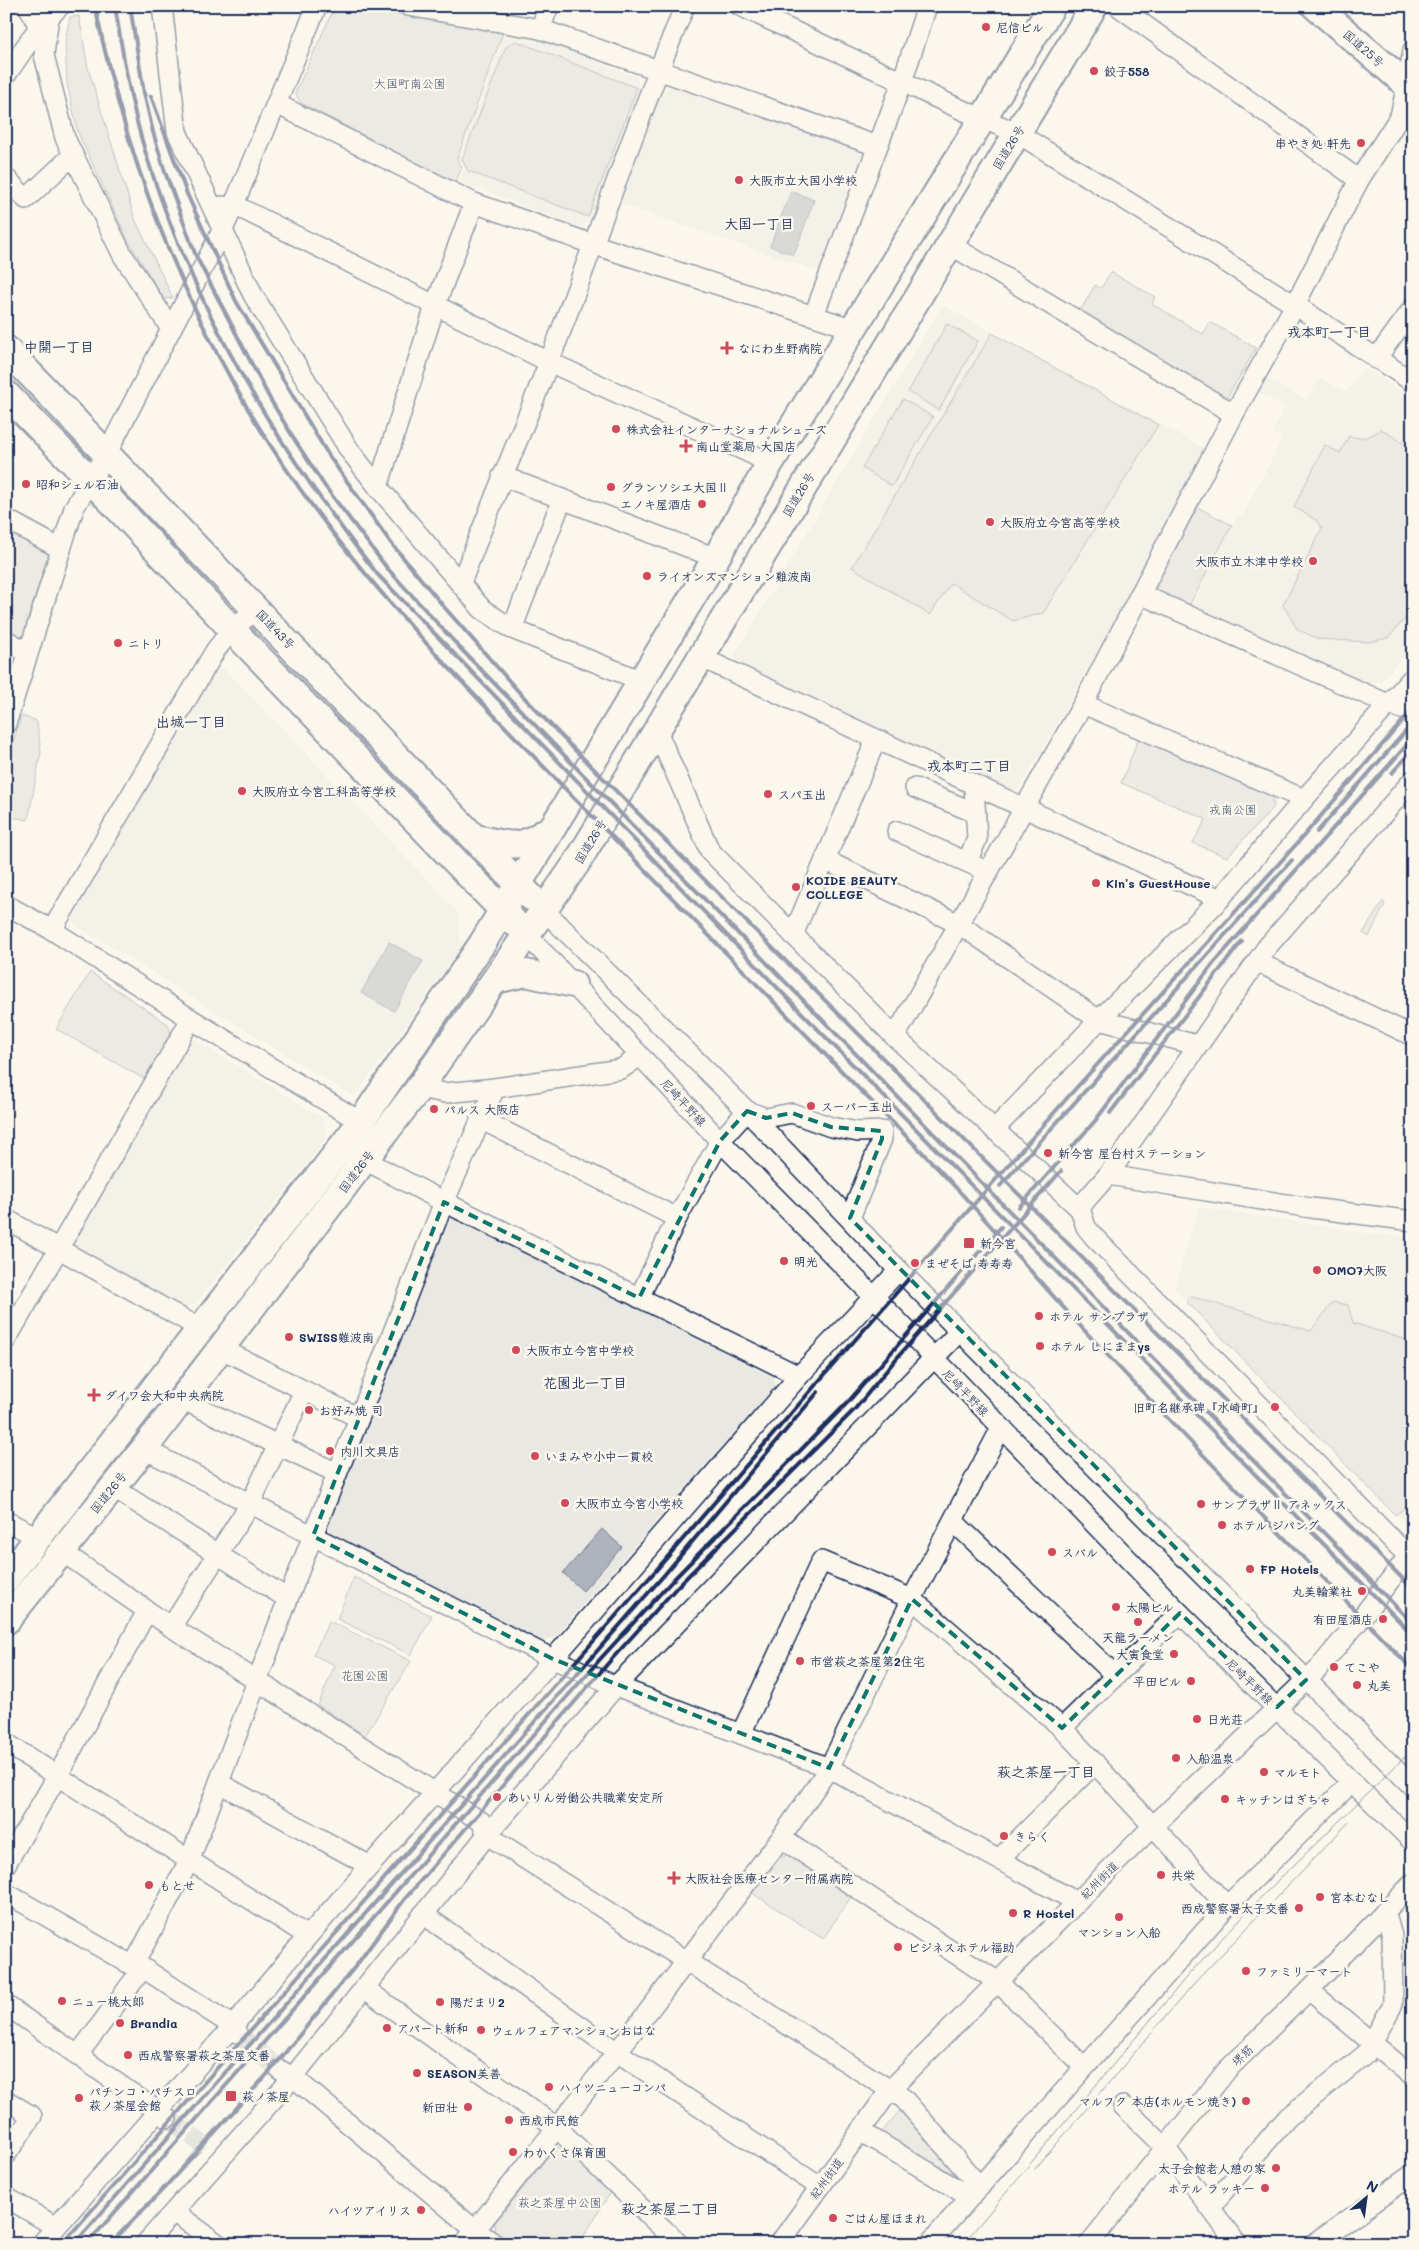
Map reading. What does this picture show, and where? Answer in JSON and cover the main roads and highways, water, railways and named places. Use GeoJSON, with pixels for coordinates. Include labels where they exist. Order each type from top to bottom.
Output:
{"type":"FeatureCollection","features":[{"type":"Feature","properties":{"kind":"highway","name":"国道26号"},"geometry":{"type":"LineString","coordinates":[[6,1579],[361,1122],[503,911],[770,465],[1052,6]]}},
{"type":"Feature","properties":{"kind":"highway","name":"国道26号"},"geometry":{"type":"LineString","coordinates":[[6,1621],[144,1449],[365,1160],[496,980],[576,864],[1094,6]]}},
{"type":"Feature","properties":{"kind":"highway","name":"国道25号"},"geometry":{"type":"LineString","coordinates":[[1316,6],[1410,88]]}},
{"type":"Feature","properties":{"kind":"highway","name":"国道43号"},"geometry":{"type":"LineString","coordinates":[[6,349],[544,910]]}},
{"type":"Feature","properties":{"kind":"highway"},"geometry":{"type":"LineString","coordinates":[[6,394],[527,935]]}},
{"type":"Feature","properties":{"kind":"highway"},"geometry":{"type":"LineString","coordinates":[[475,838],[518,846],[531,841],[554,827]]}},
{"type":"Feature","properties":{"kind":"highway"},"geometry":{"type":"LineString","coordinates":[[496,980],[526,973],[573,984]]}},
{"type":"Feature","properties":{"kind":"tunnel"},"geometry":{"type":"LineString","coordinates":[[237,2033],[280,2070]]}},
{"type":"Feature","properties":{"kind":"tunnel"},"geometry":{"type":"LineString","coordinates":[[168,2118],[210,2150]]}},
{"type":"Feature","properties":{"kind":"tram line"},"geometry":{"type":"LineString","coordinates":[[963,2244],[1189,1974],[1253,1905],[1413,1749]]}},
{"type":"Feature","properties":{"kind":"tram line"},"geometry":{"type":"LineString","coordinates":[[1035,2169],[1196,1981],[1350,1821]]}},
{"type":"Feature","properties":{"kind":"railway"},"geometry":{"type":"LineString","coordinates":[[95,6],[106,57],[134,156],[169,251],[190,298],[212,344],[268,442],[339,541],[418,634],[459,678],[935,1166],[1136,1385],[1413,1670]]}},
{"type":"Feature","properties":{"kind":"railway"},"geometry":{"type":"LineString","coordinates":[[115,6],[128,81],[146,154],[166,212],[214,323],[273,427],[306,477],[378,575],[801,1012],[1413,1635]]}},
{"type":"Feature","properties":{"kind":"railway"},"geometry":{"type":"LineString","coordinates":[[130,6],[144,93],[153,132],[165,172],[196,256],[270,399],[296,442],[324,485],[387,568],[460,648],[1413,1624]]}},
{"type":"Feature","properties":{"kind":"railway"},"geometry":{"type":"LineString","coordinates":[[151,96],[187,194],[236,301],[329,456],[391,543],[445,608],[519,692],[569,744],[1413,1589]]}},
{"type":"Feature","properties":{"kind":"railway"},"geometry":{"type":"LineString","coordinates":[[62,2244],[658,1568],[1068,1097],[1301,839],[1413,709]]}},
{"type":"Feature","properties":{"kind":"railway"},"geometry":{"type":"LineString","coordinates":[[1317,832],[1413,723]]}},
{"type":"Feature","properties":{"kind":"railway"},"geometry":{"type":"LineString","coordinates":[[1019,1207],[1095,1121],[1213,964],[1413,738]]}},
{"type":"Feature","properties":{"kind":"railway"},"geometry":{"type":"LineString","coordinates":[[1392,773],[1413,749]]}},
{"type":"Feature","properties":{"kind":"railway"},"geometry":{"type":"LineString","coordinates":[[1000,1186],[1292,860]]}},
{"type":"Feature","properties":{"kind":"railway"},"geometry":{"type":"LineString","coordinates":[[1110,1113],[1242,941]]}},
{"type":"Feature","properties":{"kind":"railway"},"geometry":{"type":"LineString","coordinates":[[110,2244],[166,2186],[272,2069],[358,1963],[404,1900],[610,1661],[678,1586],[855,1409],[896,1359],[1061,1171]]}},
{"type":"Feature","properties":{"kind":"railway"},"geometry":{"type":"LineString","coordinates":[[87,2244],[602,1657],[672,1581],[848,1402],[1001,1227]]}},
{"type":"Feature","properties":{"kind":"railway"},"geometry":{"type":"LineString","coordinates":[[74,2244],[665,1574],[818,1392]]}},
{"type":"Feature","properties":{"kind":"place","name":"尼信ビル"},"geometry":{"type":"Point","coordinates":[986,27]}},
{"type":"Feature","properties":{"kind":"place","name":"餃子558"},"geometry":{"type":"Point","coordinates":[1094,71]}},
{"type":"Feature","properties":{"kind":"place","name":"串やき処 軒先"},"geometry":{"type":"Point","coordinates":[1361,143]}},
{"type":"Feature","properties":{"kind":"place","name":"大阪市立大国小学校"},"geometry":{"type":"Point","coordinates":[739,180]}},
{"type":"Feature","properties":{"kind":"place","name":"なにわ生野病院"},"geometry":{"type":"Point","coordinates":[727,348]}},
{"type":"Feature","properties":{"kind":"place","name":"株式会社インターナショナルシューズ"},"geometry":{"type":"Point","coordinates":[616,429]}},
{"type":"Feature","properties":{"kind":"place","name":"南山堂薬局 大国店"},"geometry":{"type":"Point","coordinates":[686,446]}},
{"type":"Feature","properties":{"kind":"place","name":"昭和シェル石油"},"geometry":{"type":"Point","coordinates":[26,484]}},
{"type":"Feature","properties":{"kind":"place","name":"グランソシエ大国Ⅱ"},"geometry":{"type":"Point","coordinates":[611,487]}},
{"type":"Feature","properties":{"kind":"place","name":"エノキ屋酒店"},"geometry":{"type":"Point","coordinates":[702,504]}},
{"type":"Feature","properties":{"kind":"place","name":"大阪府立今宮高等学校"},"geometry":{"type":"Point","coordinates":[990,522]}},
{"type":"Feature","properties":{"kind":"place","name":"大阪市立木津中学校"},"geometry":{"type":"Point","coordinates":[1313,561]}},
{"type":"Feature","properties":{"kind":"place","name":"ライオンズマンション難波南"},"geometry":{"type":"Point","coordinates":[647,576]}},
{"type":"Feature","properties":{"kind":"place","name":"ニトリ"},"geometry":{"type":"Point","coordinates":[118,643]}},
{"type":"Feature","properties":{"kind":"place","name":"大阪府立今宮工科高等学校"},"geometry":{"type":"Point","coordinates":[242,791]}},
{"type":"Feature","properties":{"kind":"place","name":"スパ玉出"},"geometry":{"type":"Point","coordinates":[768,794]}},
{"type":"Feature","properties":{"kind":"place","name":"Kin’s GuestHouse"},"geometry":{"type":"Point","coordinates":[1096,883]}},
{"type":"Feature","properties":{"kind":"place","name":"KOIDE BEAUTY COLLEGE"},"geometry":{"type":"Point","coordinates":[796,887]}},
{"type":"Feature","properties":{"kind":"place","name":"スーパー玉出"},"geometry":{"type":"Point","coordinates":[811,1106]}},
{"type":"Feature","properties":{"kind":"place","name":"パルス 大阪店"},"geometry":{"type":"Point","coordinates":[434,1109]}},
{"type":"Feature","properties":{"kind":"place","name":"新今宮 屋台村ステーション"},"geometry":{"type":"Point","coordinates":[1048,1153]}},
{"type":"Feature","properties":{"kind":"place","name":"新今宮"},"geometry":{"type":"Point","coordinates":[969,1243]}},
{"type":"Feature","properties":{"kind":"place","name":"明光"},"geometry":{"type":"Point","coordinates":[784,1261]}},
{"type":"Feature","properties":{"kind":"place","name":"まぜそば 寿寿寿"},"geometry":{"type":"Point","coordinates":[915,1263]}},
{"type":"Feature","properties":{"kind":"place","name":"OMO7大阪"},"geometry":{"type":"Point","coordinates":[1317,1270]}},
{"type":"Feature","properties":{"kind":"place","name":"ホテル サンプラザ"},"geometry":{"type":"Point","coordinates":[1039,1316]}},
{"type":"Feature","properties":{"kind":"place","name":"SWISS難波南"},"geometry":{"type":"Point","coordinates":[289,1337]}},
{"type":"Feature","properties":{"kind":"place","name":"ホテル しにままys"},"geometry":{"type":"Point","coordinates":[1040,1346]}},
{"type":"Feature","properties":{"kind":"place","name":"大阪市立今宮中学校"},"geometry":{"type":"Point","coordinates":[516,1350]}},
{"type":"Feature","properties":{"kind":"place","name":"ダイワ会大和中央病院"},"geometry":{"type":"Point","coordinates":[94,1395]}},
{"type":"Feature","properties":{"kind":"place","name":"旧町名継承碑『水崎町』"},"geometry":{"type":"Point","coordinates":[1275,1407]}},
{"type":"Feature","properties":{"kind":"place","name":"お好み焼 司"},"geometry":{"type":"Point","coordinates":[309,1410]}},
{"type":"Feature","properties":{"kind":"place","name":"内川文具店"},"geometry":{"type":"Point","coordinates":[330,1451]}},
{"type":"Feature","properties":{"kind":"place","name":"いまみや小中一貫校"},"geometry":{"type":"Point","coordinates":[535,1456]}},
{"type":"Feature","properties":{"kind":"place","name":"大阪市立今宮小学校"},"geometry":{"type":"Point","coordinates":[565,1503]}},
{"type":"Feature","properties":{"kind":"place","name":"サンプラザⅡ アネックス"},"geometry":{"type":"Point","coordinates":[1201,1504]}},
{"type":"Feature","properties":{"kind":"place","name":"ホテル ジパング"},"geometry":{"type":"Point","coordinates":[1222,1525]}},
{"type":"Feature","properties":{"kind":"place","name":"スバル"},"geometry":{"type":"Point","coordinates":[1052,1552]}},
{"type":"Feature","properties":{"kind":"place","name":"FP Hotels"},"geometry":{"type":"Point","coordinates":[1250,1569]}},
{"type":"Feature","properties":{"kind":"place","name":"丸美輪業社"},"geometry":{"type":"Point","coordinates":[1362,1591]}},
{"type":"Feature","properties":{"kind":"place","name":"太陽ビル"},"geometry":{"type":"Point","coordinates":[1116,1607]}},
{"type":"Feature","properties":{"kind":"place","name":"有田屋酒店"},"geometry":{"type":"Point","coordinates":[1383,1619]}},
{"type":"Feature","properties":{"kind":"place","name":"天龍ラーメン"},"geometry":{"type":"Point","coordinates":[1138,1622]}},
{"type":"Feature","properties":{"kind":"place","name":"大寅食堂"},"geometry":{"type":"Point","coordinates":[1174,1654]}},
{"type":"Feature","properties":{"kind":"place","name":"市営萩之茶屋第2住宅"},"geometry":{"type":"Point","coordinates":[800,1661]}},
{"type":"Feature","properties":{"kind":"place","name":"てこや"},"geometry":{"type":"Point","coordinates":[1334,1667]}},
{"type":"Feature","properties":{"kind":"place","name":"平田ビル"},"geometry":{"type":"Point","coordinates":[1191,1681]}},
{"type":"Feature","properties":{"kind":"place","name":"丸美"},"geometry":{"type":"Point","coordinates":[1357,1685]}},
{"type":"Feature","properties":{"kind":"place","name":"日光荘"},"geometry":{"type":"Point","coordinates":[1197,1719]}},
{"type":"Feature","properties":{"kind":"place","name":"入船温泉"},"geometry":{"type":"Point","coordinates":[1176,1758]}},
{"type":"Feature","properties":{"kind":"place","name":"マルモト"},"geometry":{"type":"Point","coordinates":[1264,1772]}},
{"type":"Feature","properties":{"kind":"place","name":"あいりん労働公共職業安定所"},"geometry":{"type":"Point","coordinates":[497,1797]}},
{"type":"Feature","properties":{"kind":"place","name":"キッチンはぎちゃ"},"geometry":{"type":"Point","coordinates":[1225,1799]}},
{"type":"Feature","properties":{"kind":"place","name":"きらく"},"geometry":{"type":"Point","coordinates":[1004,1836]}},
{"type":"Feature","properties":{"kind":"place","name":"共栄"},"geometry":{"type":"Point","coordinates":[1161,1875]}},
{"type":"Feature","properties":{"kind":"place","name":"大阪社会医療センター附属病院"},"geometry":{"type":"Point","coordinates":[674,1878]}},
{"type":"Feature","properties":{"kind":"place","name":"もとせ"},"geometry":{"type":"Point","coordinates":[149,1885]}},
{"type":"Feature","properties":{"kind":"place","name":"宮本むなし"},"geometry":{"type":"Point","coordinates":[1320,1897]}},
{"type":"Feature","properties":{"kind":"place","name":"西成警察署太子交番"},"geometry":{"type":"Point","coordinates":[1299,1908]}},
{"type":"Feature","properties":{"kind":"place","name":"R Hostel"},"geometry":{"type":"Point","coordinates":[1013,1913]}},
{"type":"Feature","properties":{"kind":"place","name":"マンション入船"},"geometry":{"type":"Point","coordinates":[1119,1917]}},
{"type":"Feature","properties":{"kind":"place","name":"ビジネスホテル福助"},"geometry":{"type":"Point","coordinates":[898,1947]}},
{"type":"Feature","properties":{"kind":"place","name":"ファミリーマート"},"geometry":{"type":"Point","coordinates":[1246,1971]}},
{"type":"Feature","properties":{"kind":"place","name":"ニュー桃太郎"},"geometry":{"type":"Point","coordinates":[62,2001]}},
{"type":"Feature","properties":{"kind":"place","name":"陽だまり2"},"geometry":{"type":"Point","coordinates":[440,2002]}},
{"type":"Feature","properties":{"kind":"place","name":"Brandia"},"geometry":{"type":"Point","coordinates":[120,2023]}},
{"type":"Feature","properties":{"kind":"place","name":"アパート新和"},"geometry":{"type":"Point","coordinates":[387,2028]}},
{"type":"Feature","properties":{"kind":"place","name":"ウェルフェアマンションおはな"},"geometry":{"type":"Point","coordinates":[481,2030]}},
{"type":"Feature","properties":{"kind":"place","name":"西成警察署萩之茶屋交番"},"geometry":{"type":"Point","coordinates":[128,2055]}},
{"type":"Feature","properties":{"kind":"place","name":"SEASON美善"},"geometry":{"type":"Point","coordinates":[417,2073]}},
{"type":"Feature","properties":{"kind":"place","name":"ハイツニューコンパ"},"geometry":{"type":"Point","coordinates":[549,2087]}},
{"type":"Feature","properties":{"kind":"place","name":"萩ノ茶屋"},"geometry":{"type":"Point","coordinates":[231,2096]}},
{"type":"Feature","properties":{"kind":"place","name":"パチンコ・パチスロ 萩ノ茶屋会館"},"geometry":{"type":"Point","coordinates":[79,2098]}},
{"type":"Feature","properties":{"kind":"place","name":"マルフク 本店(ホルモン焼き)"},"geometry":{"type":"Point","coordinates":[1246,2101]}},
{"type":"Feature","properties":{"kind":"place","name":"新田壮"},"geometry":{"type":"Point","coordinates":[468,2107]}},
{"type":"Feature","properties":{"kind":"place","name":"西成市民館"},"geometry":{"type":"Point","coordinates":[509,2120]}},
{"type":"Feature","properties":{"kind":"place","name":"わかくさ保育園"},"geometry":{"type":"Point","coordinates":[513,2152]}},
{"type":"Feature","properties":{"kind":"place","name":"太子会館老人憩の家"},"geometry":{"type":"Point","coordinates":[1276,2168]}},
{"type":"Feature","properties":{"kind":"place","name":"ホテル ラッキー"},"geometry":{"type":"Point","coordinates":[1265,2188]}},
{"type":"Feature","properties":{"kind":"place","name":"ハイツアイリス"},"geometry":{"type":"Point","coordinates":[421,2210]}},
{"type":"Feature","properties":{"kind":"place","name":"ごはん屋ほまれ"},"geometry":{"type":"Point","coordinates":[833,2218]}},
{"type":"Feature","properties":{"kind":"district","name":"大国一丁目"},"geometry":{"type":"Point","coordinates":[759,223]}},
{"type":"Feature","properties":{"kind":"district","name":"戎本町一丁目"},"geometry":{"type":"Point","coordinates":[1329,331]}},
{"type":"Feature","properties":{"kind":"district","name":"中開一丁目"},"geometry":{"type":"Point","coordinates":[59,346]}},
{"type":"Feature","properties":{"kind":"district","name":"出城一丁目"},"geometry":{"type":"Point","coordinates":[191,721]}},
{"type":"Feature","properties":{"kind":"district","name":"戎本町二丁目"},"geometry":{"type":"Point","coordinates":[969,765]}},
{"type":"Feature","properties":{"kind":"district","name":"花園北一丁目"},"geometry":{"type":"Point","coordinates":[585,1382]}},
{"type":"Feature","properties":{"kind":"district","name":"萩之茶屋一丁目"},"geometry":{"type":"Point","coordinates":[1046,1771]}},
{"type":"Feature","properties":{"kind":"district","name":"萩之茶屋二丁目"},"geometry":{"type":"Point","coordinates":[670,2208]}},
{"type":"Feature","properties":{"kind":"park label","name":"大国町南公園"},"geometry":{"type":"Point","coordinates":[410,83]}},
{"type":"Feature","properties":{"kind":"park label","name":"戎南公園"},"geometry":{"type":"Point","coordinates":[1233,809]}},
{"type":"Feature","properties":{"kind":"park label","name":"花園公園"},"geometry":{"type":"Point","coordinates":[365,1675]}},
{"type":"Feature","properties":{"kind":"park label","name":"萩之茶屋中公園"},"geometry":{"type":"Point","coordinates":[560,2202]}}]}
